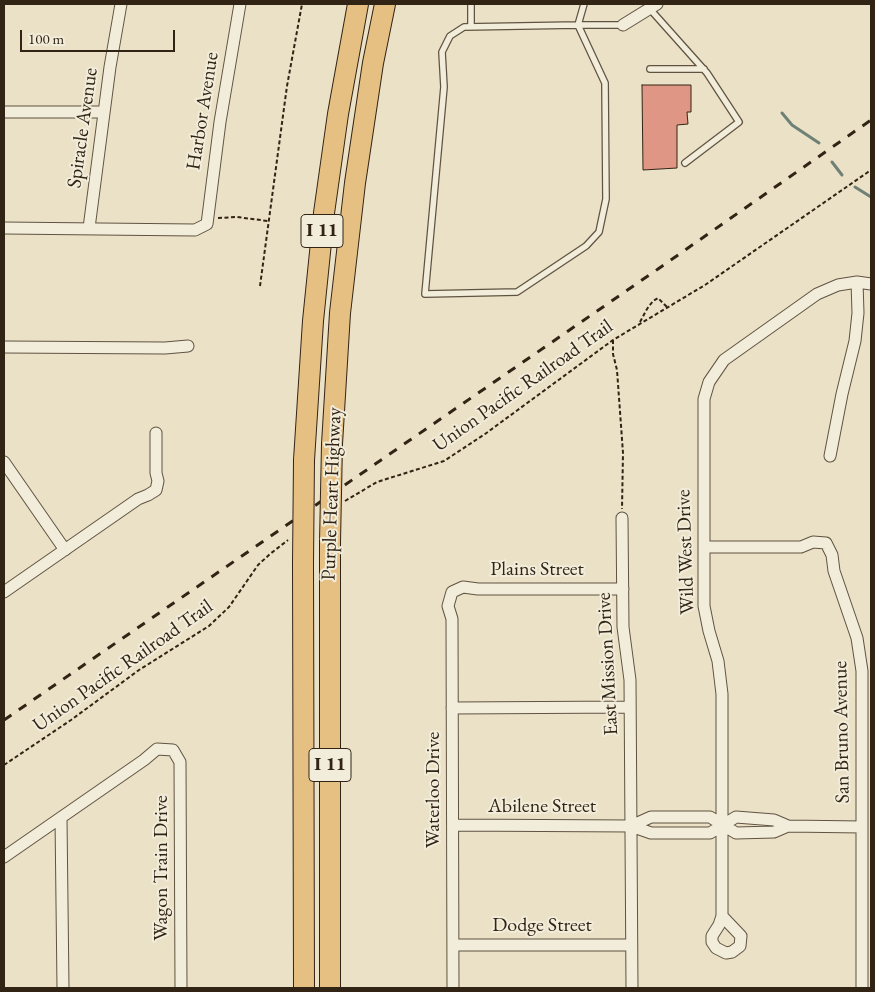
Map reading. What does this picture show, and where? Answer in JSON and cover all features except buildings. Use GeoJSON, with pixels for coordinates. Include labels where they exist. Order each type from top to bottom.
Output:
{"type":"FeatureCollection","features":[{"type":"Feature","properties":{"kind":"highway","name":"Purple Heart Highway"},"geometry":{"type":"LineString","coordinates":[[304,988],[304,460],[311,348],[324,213],[338,114],[358,4]]}},
{"type":"Feature","properties":{"kind":"highway","name":"Purple Heart Highway"},"geometry":{"type":"LineString","coordinates":[[330,988],[330,542],[332,444],[340,313],[354,192],[373,63],[386,4]]}},
{"type":"Feature","properties":{"kind":"street","name":"Spiracle Avenue"},"geometry":{"type":"LineString","coordinates":[[89,228],[104,112],[121,4]]}},
{"type":"Feature","properties":{"kind":"street","name":"Harbor Avenue"},"geometry":{"type":"LineString","coordinates":[[207,224],[220,122],[240,4]]}},
{"type":"Feature","properties":{"kind":"street"},"geometry":{"type":"LineString","coordinates":[[623,25],[653,6]]}},
{"type":"Feature","properties":{"kind":"street"},"geometry":{"type":"LineString","coordinates":[[4,112],[104,112]]}},
{"type":"Feature","properties":{"kind":"street"},"geometry":{"type":"LineString","coordinates":[[4,228],[195,230],[207,224]]}},
{"type":"Feature","properties":{"kind":"street"},"geometry":{"type":"LineString","coordinates":[[830,456],[855,341],[858,313],[857,282]]}},
{"type":"Feature","properties":{"kind":"street","name":"Wild West Drive"},"geometry":{"type":"LineString","coordinates":[[722,916],[722,694],[718,661],[704,606],[703,414],[706,390],[715,371],[724,360],[817,294],[838,285],[857,282],[871,284]]}},
{"type":"Feature","properties":{"kind":"street"},"geometry":{"type":"LineString","coordinates":[[4,348],[165,348],[188,346]]}},
{"type":"Feature","properties":{"kind":"street"},"geometry":{"type":"LineString","coordinates":[[4,592],[138,499],[156,490],[158,481],[156,473],[156,433]]}},
{"type":"Feature","properties":{"kind":"street"},"geometry":{"type":"LineString","coordinates":[[4,462],[65,550]]}},
{"type":"Feature","properties":{"kind":"street","name":"East Mission Drive"},"geometry":{"type":"LineString","coordinates":[[622,518],[623,627],[630,680],[632,988]]}},
{"type":"Feature","properties":{"kind":"street","name":"San Bruno Avenue"},"geometry":{"type":"LineString","coordinates":[[704,547],[801,547],[812,542],[826,543],[832,555],[834,572],[866,655],[863,686],[862,988]]}},
{"type":"Feature","properties":{"kind":"street","name":"Plains Street"},"geometry":{"type":"LineString","coordinates":[[452,592],[463,587],[478,589],[623,589]]}},
{"type":"Feature","properties":{"kind":"street","name":"Waterloo Drive"},"geometry":{"type":"LineString","coordinates":[[452,592],[448,606],[452,620],[453,988]]}},
{"type":"Feature","properties":{"kind":"street"},"geometry":{"type":"LineString","coordinates":[[452,708],[630,707]]}},
{"type":"Feature","properties":{"kind":"street","name":"Wagon Train Drive"},"geometry":{"type":"LineString","coordinates":[[61,818],[157,749],[173,750],[180,762],[181,988]]}},
{"type":"Feature","properties":{"kind":"street"},"geometry":{"type":"LineString","coordinates":[[4,857],[61,818]]}},
{"type":"Feature","properties":{"kind":"street"},"geometry":{"type":"LineString","coordinates":[[61,818],[63,988]]}},
{"type":"Feature","properties":{"kind":"street"},"geometry":{"type":"LineString","coordinates":[[723,825],[736,833],[774,832],[788,826],[862,827]]}},
{"type":"Feature","properties":{"kind":"street","name":"Abilene Street"},"geometry":{"type":"LineString","coordinates":[[452,826],[631,826],[651,833],[710,833],[723,825]]}},
{"type":"Feature","properties":{"kind":"street","name":"Dodge Street"},"geometry":{"type":"LineString","coordinates":[[453,945],[631,945]]}},
{"type":"Feature","properties":{"kind":"lane"},"geometry":{"type":"LineString","coordinates":[[471,4],[471,27]]}},
{"type":"Feature","properties":{"kind":"lane"},"geometry":{"type":"LineString","coordinates":[[584,4],[578,25],[606,83],[606,199],[599,232],[586,246],[517,292],[425,294],[444,87],[442,52],[450,36],[464,27],[578,25],[623,25]]}},
{"type":"Feature","properties":{"kind":"lane"},"geometry":{"type":"LineString","coordinates":[[653,6],[704,69],[739,122],[685,163]]}},
{"type":"Feature","properties":{"kind":"lane"},"geometry":{"type":"LineString","coordinates":[[650,69],[704,69]]}},
{"type":"Feature","properties":{"kind":"path"},"geometry":{"type":"LineString","coordinates":[[260,286],[287,86],[302,4]]}},
{"type":"Feature","properties":{"kind":"path","name":"Union Pacific Railroad Trail"},"geometry":{"type":"LineString","coordinates":[[340,504],[377,482],[444,461],[485,434],[612,340],[705,284],[871,170]]}},
{"type":"Feature","properties":{"kind":"path"},"geometry":{"type":"LineString","coordinates":[[207,224],[217,218],[227,217],[268,221]]}},
{"type":"Feature","properties":{"kind":"path"},"geometry":{"type":"LineString","coordinates":[[640,323],[644,313],[653,301],[658,298],[667,307]]}},
{"type":"Feature","properties":{"kind":"path"},"geometry":{"type":"LineString","coordinates":[[612,340],[617,370],[623,453],[622,518]]}},
{"type":"Feature","properties":{"kind":"path","name":"Union Pacific Railroad Trail"},"geometry":{"type":"LineString","coordinates":[[4,765],[71,720],[139,670],[209,626],[229,607],[258,566],[291,538]]}},
{"type":"Feature","properties":{"kind":"waterway"},"geometry":{"type":"LineString","coordinates":[[782,113],[792,125],[819,143]]}},
{"type":"Feature","properties":{"kind":"waterway"},"geometry":{"type":"LineString","coordinates":[[832,162],[842,175]]}},
{"type":"Feature","properties":{"kind":"waterway"},"geometry":{"type":"LineString","coordinates":[[855,187],[871,197]]}},
{"type":"Feature","properties":{"kind":"railway"},"geometry":{"type":"LineString","coordinates":[[4,720],[871,120]]}}]}
